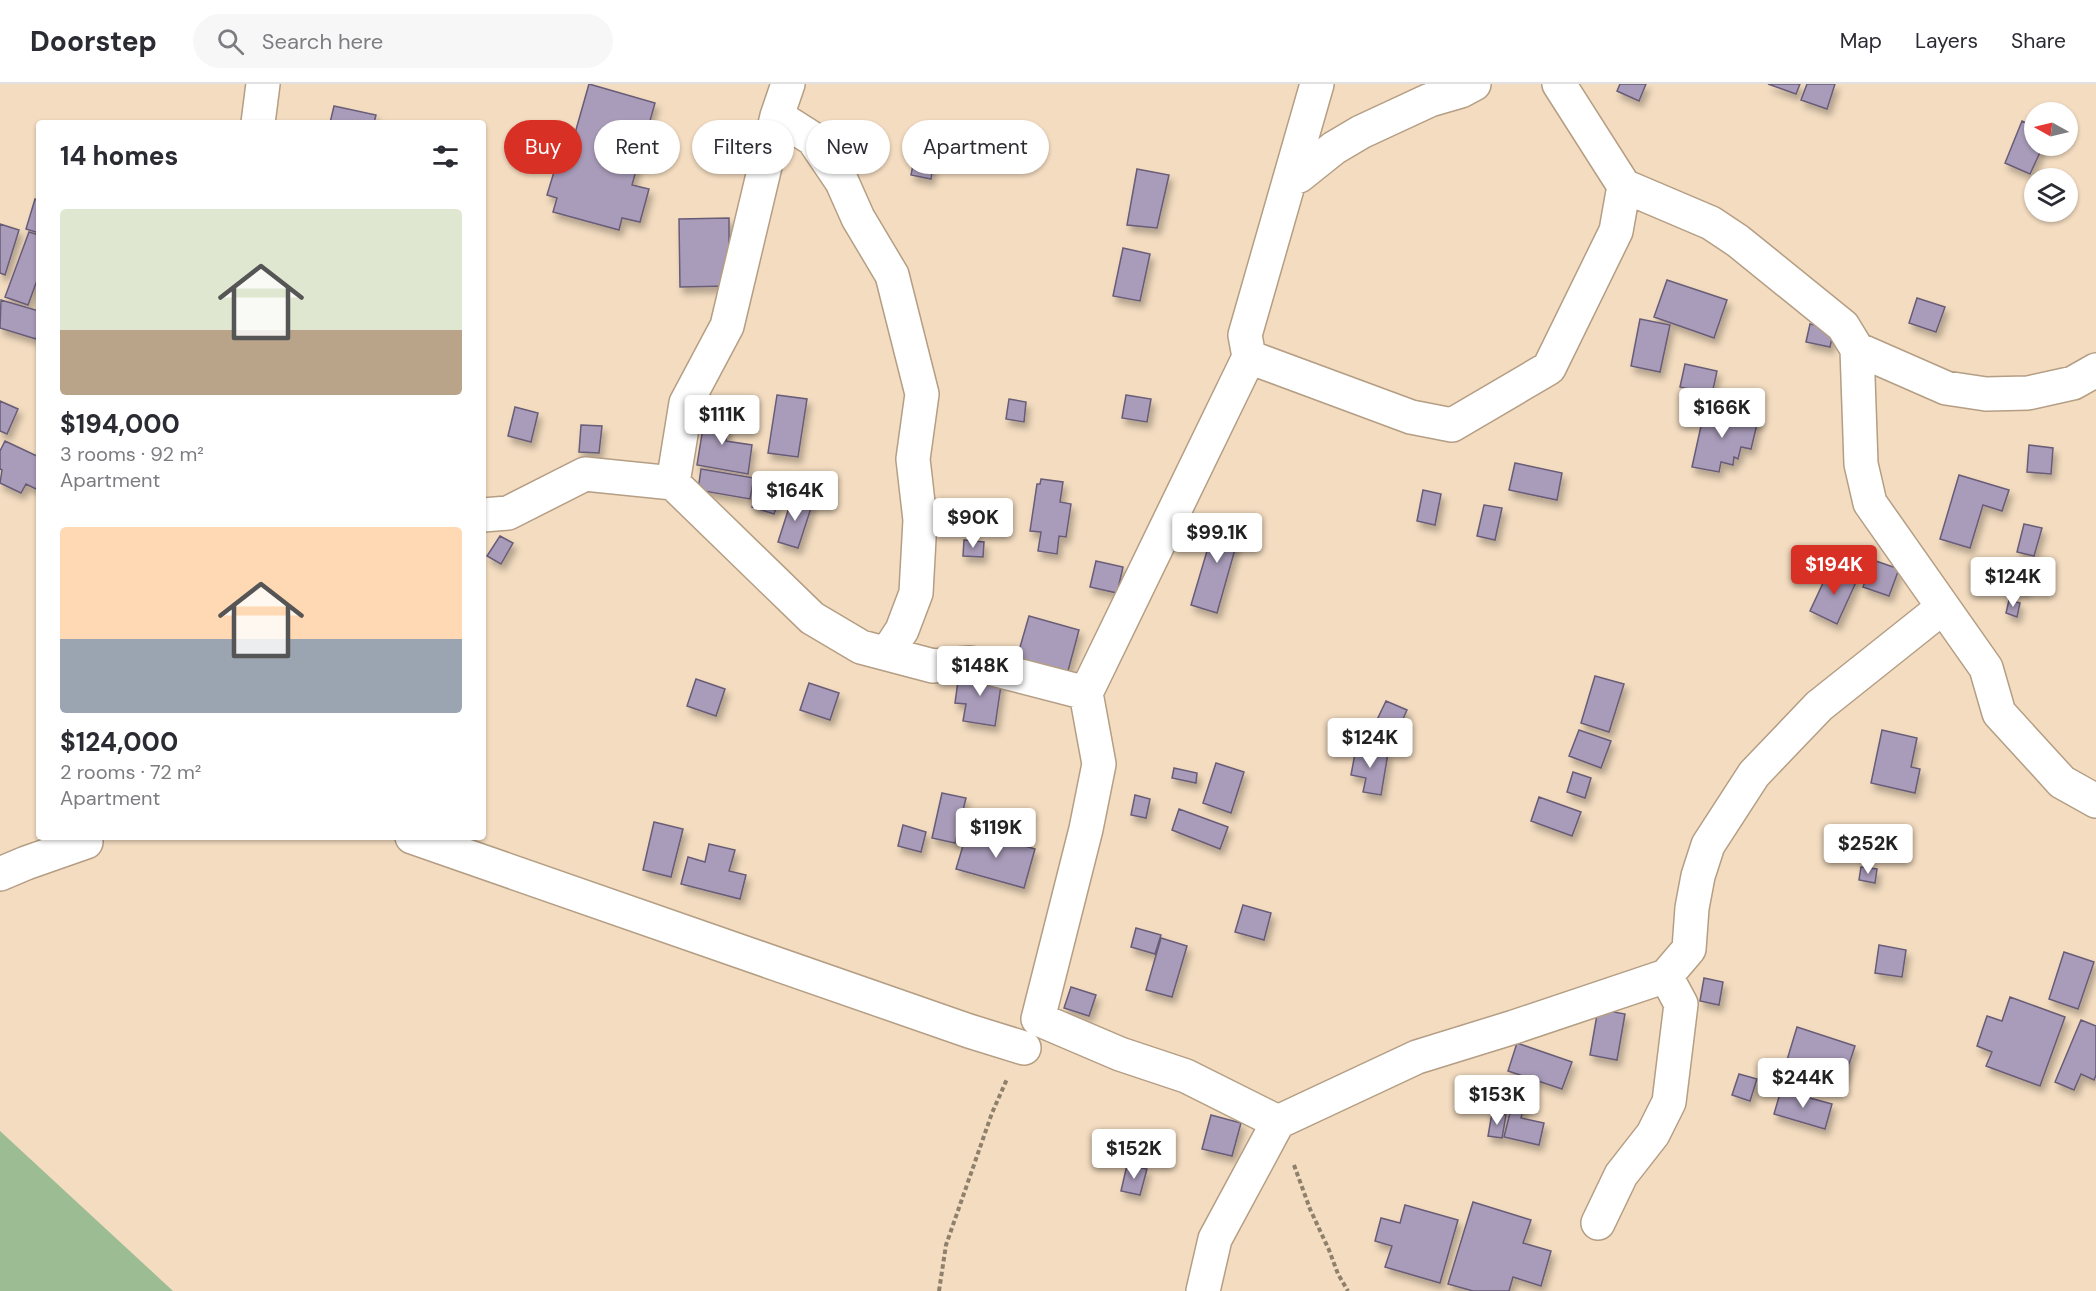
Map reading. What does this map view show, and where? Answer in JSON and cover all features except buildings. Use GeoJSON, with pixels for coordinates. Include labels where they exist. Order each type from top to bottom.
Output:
{"type":"FeatureCollection","features":[{"type":"Feature","properties":{"kind":"street"},"geometry":{"type":"LineString","coordinates":[[258,120],[263,84]]}},
{"type":"Feature","properties":{"kind":"street"},"geometry":{"type":"LineString","coordinates":[[673,483],[686,404],[727,326],[777,116],[788,84]]}},
{"type":"Feature","properties":{"kind":"street"},"geometry":{"type":"LineString","coordinates":[[1278,1122],[1186,1076],[1120,1054],[1038,1019],[1086,829],[1099,764],[1086,693],[1249,357],[1245,335],[1317,84]]}},
{"type":"Feature","properties":{"kind":"street"},"geometry":{"type":"LineString","coordinates":[[1290,179],[1299,176],[1334,148],[1361,132],[1430,100],[1461,91],[1474,84]]}},
{"type":"Feature","properties":{"kind":"street"},"geometry":{"type":"LineString","coordinates":[[1559,84],[1624,186],[1711,223],[1738,241],[1843,326],[1857,349],[1861,464],[1870,502],[1986,668],[1999,713],[2062,782],[2096,801]]}},
{"type":"Feature","properties":{"kind":"street"},"geometry":{"type":"LineString","coordinates":[[777,116],[813,139],[842,182],[858,218],[892,275],[922,394],[913,459],[920,520],[916,593],[902,630],[887,653]]}},
{"type":"Feature","properties":{"kind":"street"},"geometry":{"type":"LineString","coordinates":[[1249,357],[1411,417],[1452,425],[1549,368],[1616,231],[1624,186]]}},
{"type":"Feature","properties":{"kind":"street"},"geometry":{"type":"LineString","coordinates":[[1857,349],[1946,388],[1986,394],[2028,393],[2073,383],[2096,370]]}},
{"type":"Feature","properties":{"kind":"street"},"geometry":{"type":"LineString","coordinates":[[486,515],[508,513],[585,474],[673,483],[812,618],[861,647],[933,666],[970,663],[1086,693]]}},
{"type":"Feature","properties":{"kind":"street"},"geometry":{"type":"LineString","coordinates":[[1203,1291],[1215,1239],[1278,1122],[1417,1056],[1514,1027],[1666,976],[1689,949],[1692,908],[1698,876],[1708,845],[1754,774],[1819,706],[1942,608]]}},
{"type":"Feature","properties":{"kind":"street"},"geometry":{"type":"LineString","coordinates":[[9,873],[88,840]]}},
{"type":"Feature","properties":{"kind":"street"},"geometry":{"type":"LineString","coordinates":[[421,840],[969,1031],[1024,1048]]}},
{"type":"Feature","properties":{"kind":"street"},"geometry":{"type":"LineString","coordinates":[[1598,1223],[1622,1175],[1653,1134],[1669,1102],[1681,1004],[1666,976]]}},
{"type":"Feature","properties":{"kind":"path"},"geometry":{"type":"LineString","coordinates":[[941,1290],[946,1245],[1003,1086],[1024,1048]]}},
{"type":"Feature","properties":{"kind":"path"},"geometry":{"type":"LineString","coordinates":[[1278,1122],[1310,1209],[1338,1274],[1348,1291]]}},
{"type":"Feature","properties":{"kind":"green space"},"geometry":{"type":"Polygon","coordinates":[[[0,1131],[173,1291],[0,1291],[0,1131]]]}}]}
